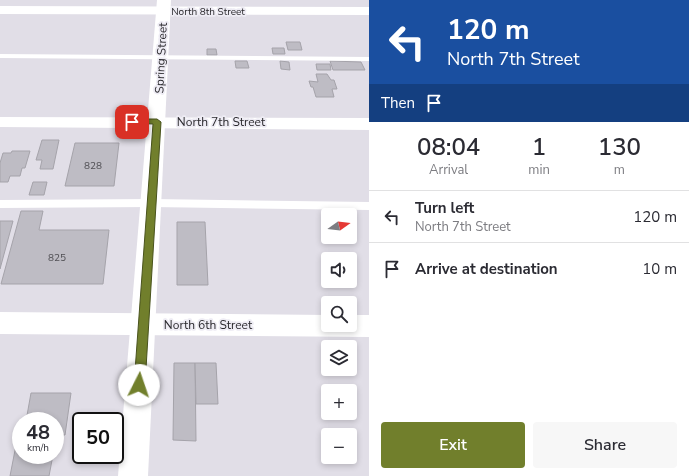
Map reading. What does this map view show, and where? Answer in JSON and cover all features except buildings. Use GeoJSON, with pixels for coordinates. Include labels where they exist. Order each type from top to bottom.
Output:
{"type":"FeatureCollection","features":[{"type":"Feature","properties":{"kind":"main road","name":"Spring Street"},"geometry":{"type":"LineString","coordinates":[[133,476],[164,5]]}},
{"type":"Feature","properties":{"kind":"street","name":"North 8th Street"},"geometry":{"type":"LineString","coordinates":[[0,10],[65,5],[164,5],[369,11]]}},
{"type":"Feature","properties":{"kind":"street","name":"North 7th Street"},"geometry":{"type":"LineString","coordinates":[[0,122],[369,124]]}},
{"type":"Feature","properties":{"kind":"street","name":"North 6th Street"},"geometry":{"type":"LineString","coordinates":[[0,323],[369,326]]}},
{"type":"Feature","properties":{"kind":"lane"},"geometry":{"type":"LineString","coordinates":[[0,56],[369,59]]}},
{"type":"Feature","properties":{"kind":"lane"},"geometry":{"type":"LineString","coordinates":[[0,204],[152,203],[369,206]]}},
{"type":"Feature","properties":{"kind":"route"},"geometry":{"type":"LineString","coordinates":[[132,122],[157,122],[139,385]]}}]}
